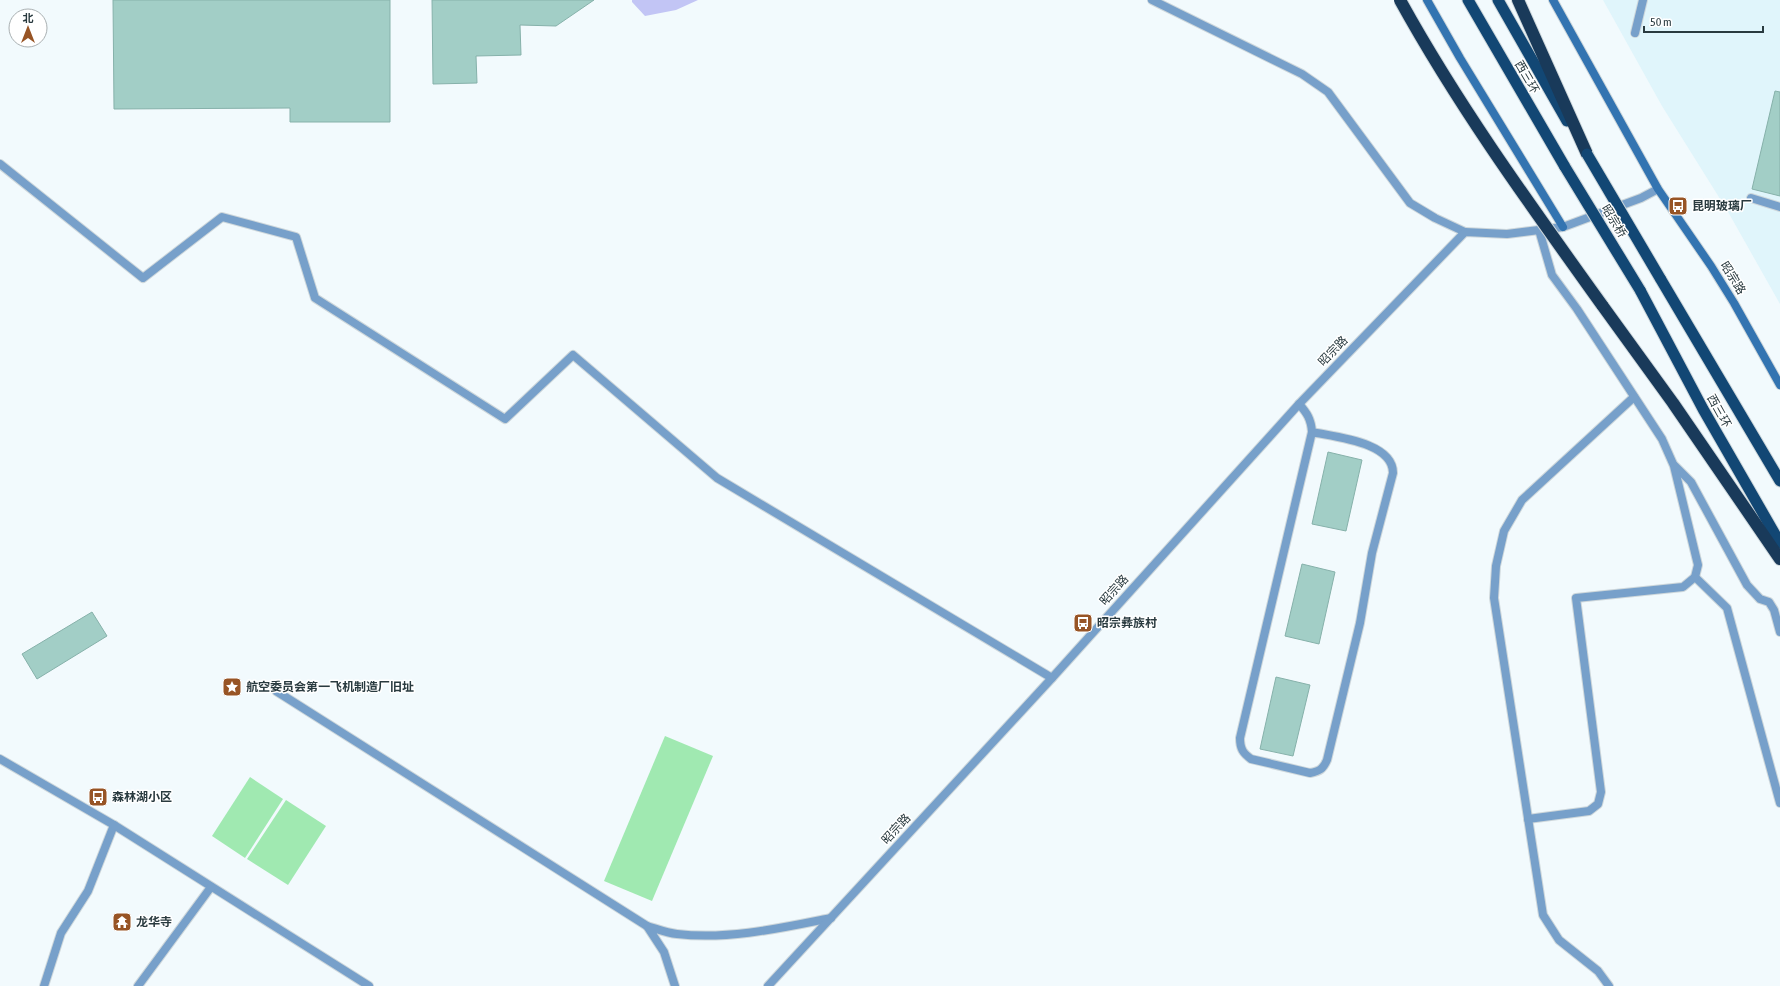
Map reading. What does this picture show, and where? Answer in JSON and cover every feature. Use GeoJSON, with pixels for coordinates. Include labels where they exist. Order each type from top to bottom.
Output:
{"type":"FeatureCollection","features":[{"type":"Feature","properties":{"kind":"highway"},"geometry":{"type":"LineString","coordinates":[[1400,0],[1442,71],[1496,156],[1673,403],[1780,559]]}},
{"type":"Feature","properties":{"kind":"highway","name":"西三环"},"geometry":{"type":"LineString","coordinates":[[1468,0],[1565,167]]}},
{"type":"Feature","properties":{"kind":"highway","name":"西三环"},"geometry":{"type":"LineString","coordinates":[[1498,0],[1587,154]]}},
{"type":"Feature","properties":{"kind":"highway"},"geometry":{"type":"LineString","coordinates":[[1518,0],[1587,154]]}},
{"type":"Feature","properties":{"kind":"highway","name":"昭宗桥"},"geometry":{"type":"LineString","coordinates":[[1587,154],[1660,278]]}},
{"type":"Feature","properties":{"kind":"highway","name":"昭宗桥"},"geometry":{"type":"LineString","coordinates":[[1565,167],[1640,290]]}},
{"type":"Feature","properties":{"kind":"highway","name":"西三环"},"geometry":{"type":"LineString","coordinates":[[1660,278],[1780,481]]}},
{"type":"Feature","properties":{"kind":"highway","name":"西三环"},"geometry":{"type":"LineString","coordinates":[[1640,290],[1703,409],[1780,543]]}},
{"type":"Feature","properties":{"kind":"main road"},"geometry":{"type":"LineString","coordinates":[[1427,0],[1460,58],[1563,227]]}},
{"type":"Feature","properties":{"kind":"main road","name":"昭宗路"},"geometry":{"type":"LineString","coordinates":[[1553,0],[1658,189],[1730,296],[1780,385]]}},
{"type":"Feature","properties":{"kind":"street"},"geometry":{"type":"LineString","coordinates":[[1152,0],[1302,74],[1328,92],[1410,203],[1435,218],[1465,232],[1507,234],[1563,227],[1641,198],[1658,189]]}},
{"type":"Feature","properties":{"kind":"street"},"geometry":{"type":"LineString","coordinates":[[1635,33],[1643,0]]}},
{"type":"Feature","properties":{"kind":"street"},"geometry":{"type":"LineString","coordinates":[[0,164],[143,278],[222,217],[296,237],[315,298],[505,419],[573,356],[717,478],[1052,678]]}},
{"type":"Feature","properties":{"kind":"street"},"geometry":{"type":"LineString","coordinates":[[1751,198],[1780,207]]}},
{"type":"Feature","properties":{"kind":"street"},"geometry":{"type":"LineString","coordinates":[[1528,819],[1589,811],[1598,804],[1601,792],[1576,598],[1683,587],[1695,577],[1698,565],[1674,466],[1662,439],[1577,309],[1552,275],[1539,230]]}},
{"type":"Feature","properties":{"kind":"street","name":"昭宗路"},"geometry":{"type":"LineString","coordinates":[[768,986],[1052,678],[1299,404],[1465,232]]}},
{"type":"Feature","properties":{"kind":"street"},"geometry":{"type":"LineString","coordinates":[[1609,986],[1598,971],[1559,940],[1543,915],[1494,598],[1496,566],[1504,531],[1522,500],[1634,397]]}},
{"type":"Feature","properties":{"kind":"street"},"geometry":{"type":"LineString","coordinates":[[1299,404],[1311,421],[1312,432],[1240,738],[1240,746],[1243,753],[1251,759],[1310,773],[1318,772],[1324,767],[1327,760],[1360,623],[1372,553],[1393,473],[1393,466],[1384,453],[1370,446],[1312,432]]}},
{"type":"Feature","properties":{"kind":"street"},"geometry":{"type":"LineString","coordinates":[[1674,466],[1691,482],[1747,585],[1760,599],[1769,602],[1774,610],[1780,632]]}},
{"type":"Feature","properties":{"kind":"street"},"geometry":{"type":"LineString","coordinates":[[1695,577],[1727,608],[1780,803]]}},
{"type":"Feature","properties":{"kind":"street"},"geometry":{"type":"LineString","coordinates":[[276,691],[647,926],[675,934],[705,936],[761,931],[831,918]]}},
{"type":"Feature","properties":{"kind":"street"},"geometry":{"type":"LineString","coordinates":[[0,759],[114,825],[369,986]]}},
{"type":"Feature","properties":{"kind":"street"},"geometry":{"type":"LineString","coordinates":[[44,986],[62,933],[88,892],[114,825]]}},
{"type":"Feature","properties":{"kind":"street"},"geometry":{"type":"LineString","coordinates":[[138,986],[211,887]]}},
{"type":"Feature","properties":{"kind":"street"},"geometry":{"type":"LineString","coordinates":[[647,926],[664,952],[675,986]]}},
{"type":"Feature","properties":{"kind":"shaded area"},"geometry":{"type":"Polygon","coordinates":[[[1603,0],[1780,0],[1780,304],[1727,210],[1662,106],[1603,0]]]}},
{"type":"Feature","properties":{"kind":"green space"},"geometry":{"type":"Polygon","coordinates":[[[665,736],[713,756],[652,901],[604,881],[665,736]]]}},
{"type":"Feature","properties":{"kind":"green space"},"geometry":{"type":"Polygon","coordinates":[[[250,777],[283,799],[245,858],[212,836],[250,777]]]}},
{"type":"Feature","properties":{"kind":"green space"},"geometry":{"type":"Polygon","coordinates":[[[286,800],[326,826],[288,885],[247,859],[286,800]]]}},
{"type":"Feature","properties":{"kind":"water"},"geometry":{"type":"Polygon","coordinates":[[[632,0],[698,0],[676,10],[645,16],[632,2],[632,0]]]}},
{"type":"Feature","properties":{"kind":"building"},"geometry":{"type":"Polygon","coordinates":[[[113,0],[390,0],[390,122],[290,122],[290,108],[114,109],[113,0]]]}},
{"type":"Feature","properties":{"kind":"building"},"geometry":{"type":"Polygon","coordinates":[[[432,0],[594,0],[556,26],[520,25],[521,55],[476,56],[477,83],[433,84],[432,0]]]}},
{"type":"Feature","properties":{"kind":"building"},"geometry":{"type":"Polygon","coordinates":[[[1775,91],[1780,92],[1780,196],[1752,189],[1775,91]]]}},
{"type":"Feature","properties":{"kind":"building"},"geometry":{"type":"Polygon","coordinates":[[[1328,452],[1362,460],[1346,531],[1312,524],[1328,452]]]}},
{"type":"Feature","properties":{"kind":"building"},"geometry":{"type":"Polygon","coordinates":[[[1302,564],[1335,572],[1319,644],[1285,636],[1302,564]]]}},
{"type":"Feature","properties":{"kind":"building"},"geometry":{"type":"Polygon","coordinates":[[[92,612],[107,636],[37,679],[22,654],[92,612]]]}},
{"type":"Feature","properties":{"kind":"building"},"geometry":{"type":"Polygon","coordinates":[[[1276,677],[1310,685],[1293,756],[1260,749],[1276,677]]]}},
{"type":"Feature","properties":{"kind":"place","name":"昆明玻璃厂"},"geometry":{"type":"Point","coordinates":[1678,206]}},
{"type":"Feature","properties":{"kind":"place","name":"昭宗彝族村"},"geometry":{"type":"Point","coordinates":[1083,623]}},
{"type":"Feature","properties":{"kind":"place","name":"航空委员会第一飞机制造厂旧址"},"geometry":{"type":"Point","coordinates":[232,687]}},
{"type":"Feature","properties":{"kind":"place","name":"森林湖小区"},"geometry":{"type":"Point","coordinates":[98,797]}},
{"type":"Feature","properties":{"kind":"place","name":"龙华寺"},"geometry":{"type":"Point","coordinates":[122,922]}}]}
